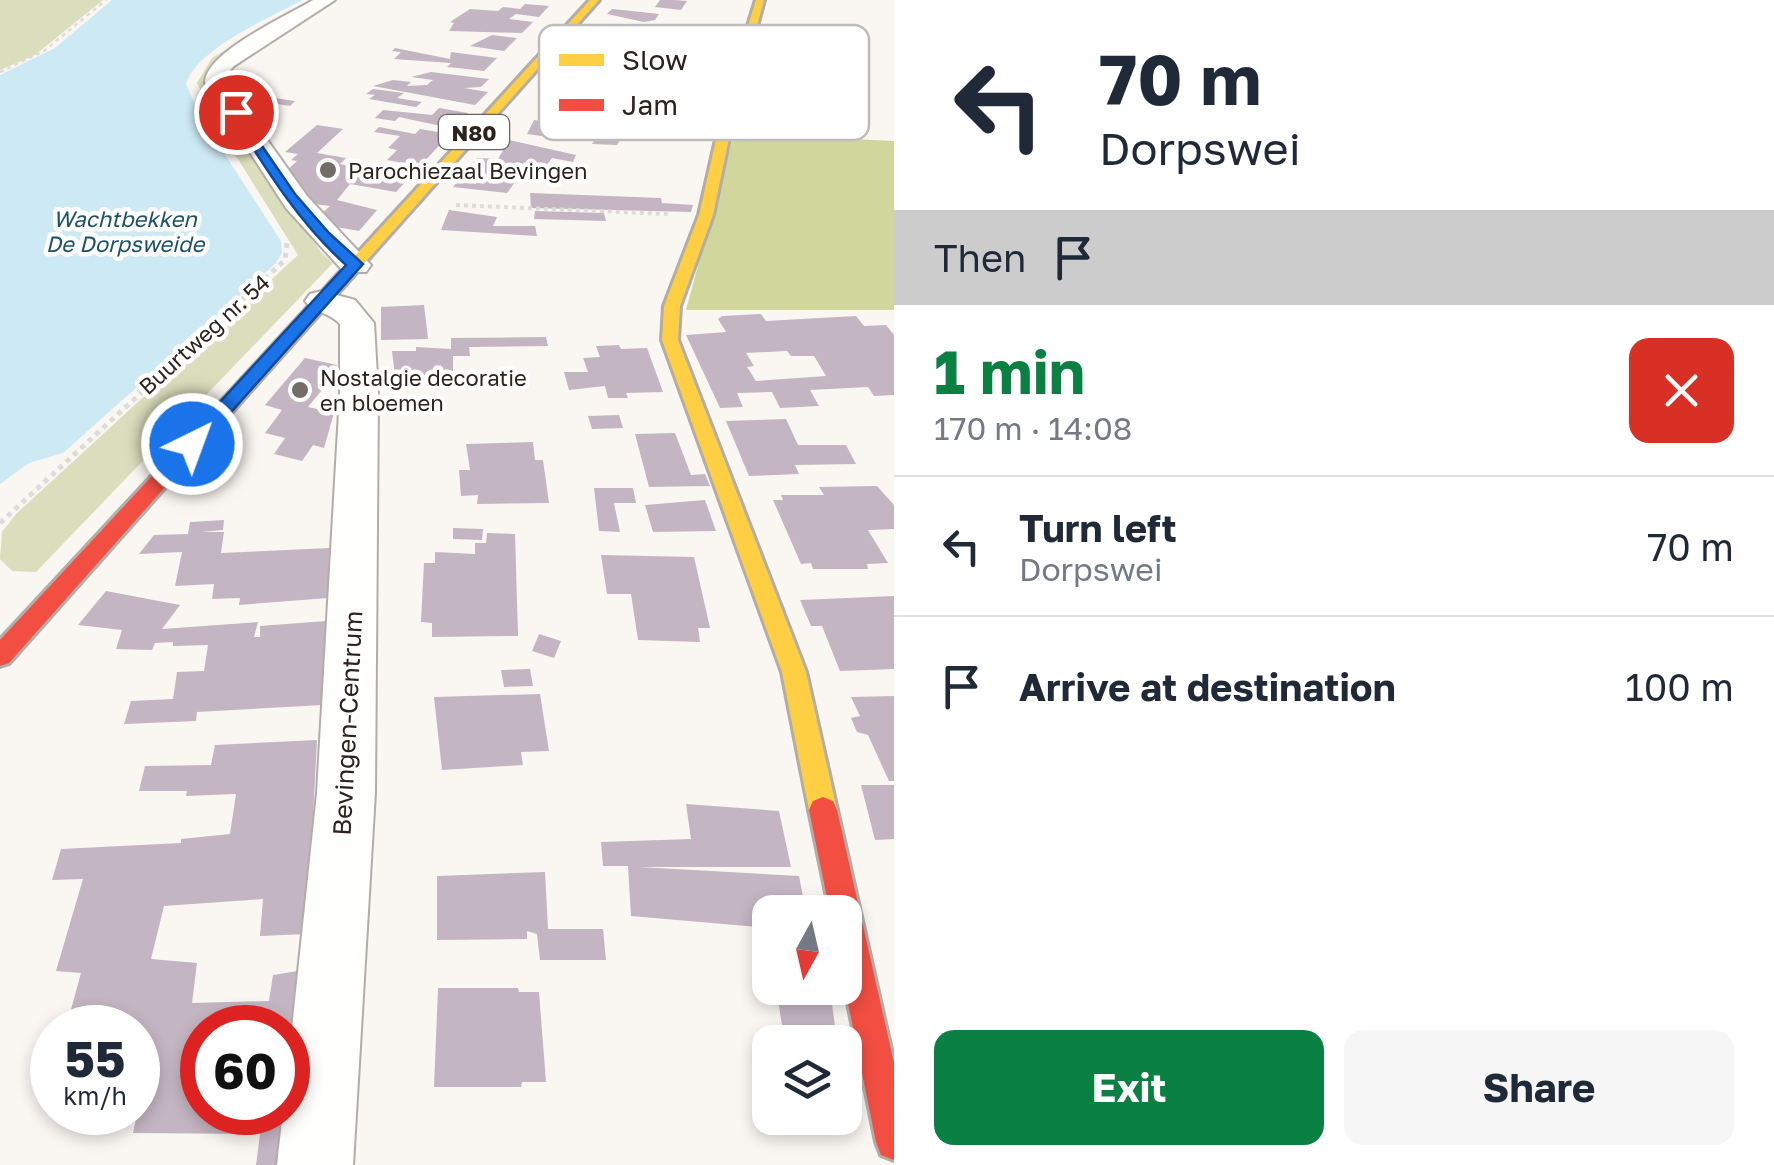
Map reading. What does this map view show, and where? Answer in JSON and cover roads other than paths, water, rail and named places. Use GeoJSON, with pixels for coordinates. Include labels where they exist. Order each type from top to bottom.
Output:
{"type":"FeatureCollection","features":[{"type":"Feature","properties":{"kind":"street"},"geometry":{"type":"LineString","coordinates":[[326,0],[226,61],[216,73],[216,84],[290,196],[324,236],[339,282]]}},
{"type":"Feature","properties":{"kind":"street","name":"N80"},"geometry":{"type":"LineString","coordinates":[[571,25],[594,0]]}},
{"type":"Feature","properties":{"kind":"street"},"geometry":{"type":"LineString","coordinates":[[753,25],[760,0]]}},
{"type":"Feature","properties":{"kind":"street","name":"N80"},"geometry":{"type":"LineString","coordinates":[[0,656],[539,61]]}},
{"type":"Feature","properties":{"kind":"street"},"geometry":{"type":"LineString","coordinates":[[722,140],[706,215],[672,306],[670,340],[794,672],[894,1142]]}},
{"type":"Feature","properties":{"kind":"street","name":"Bevingen-Centrum"},"geometry":{"type":"LineString","coordinates":[[315,1165],[346,793],[359,394],[357,323],[344,307],[339,282]]}},
{"type":"Feature","properties":{"kind":"water","name":"Wachtbekken De Dorpsweide"},"geometry":{"type":"Polygon","coordinates":[[[112,0],[303,0],[219,46],[204,58],[186,84],[200,116],[281,241],[282,253],[275,264],[63,453],[29,463],[0,484],[0,75],[55,48],[112,0]]]}},
{"type":"Feature","properties":{"kind":"place","name":"Parochiezaal Bevingen"},"geometry":{"type":"Point","coordinates":[328,170]}},
{"type":"Feature","properties":{"kind":"place","name":"Nostalgie decoratie en bloemen"},"geometry":{"type":"Point","coordinates":[300,390]}}]}
